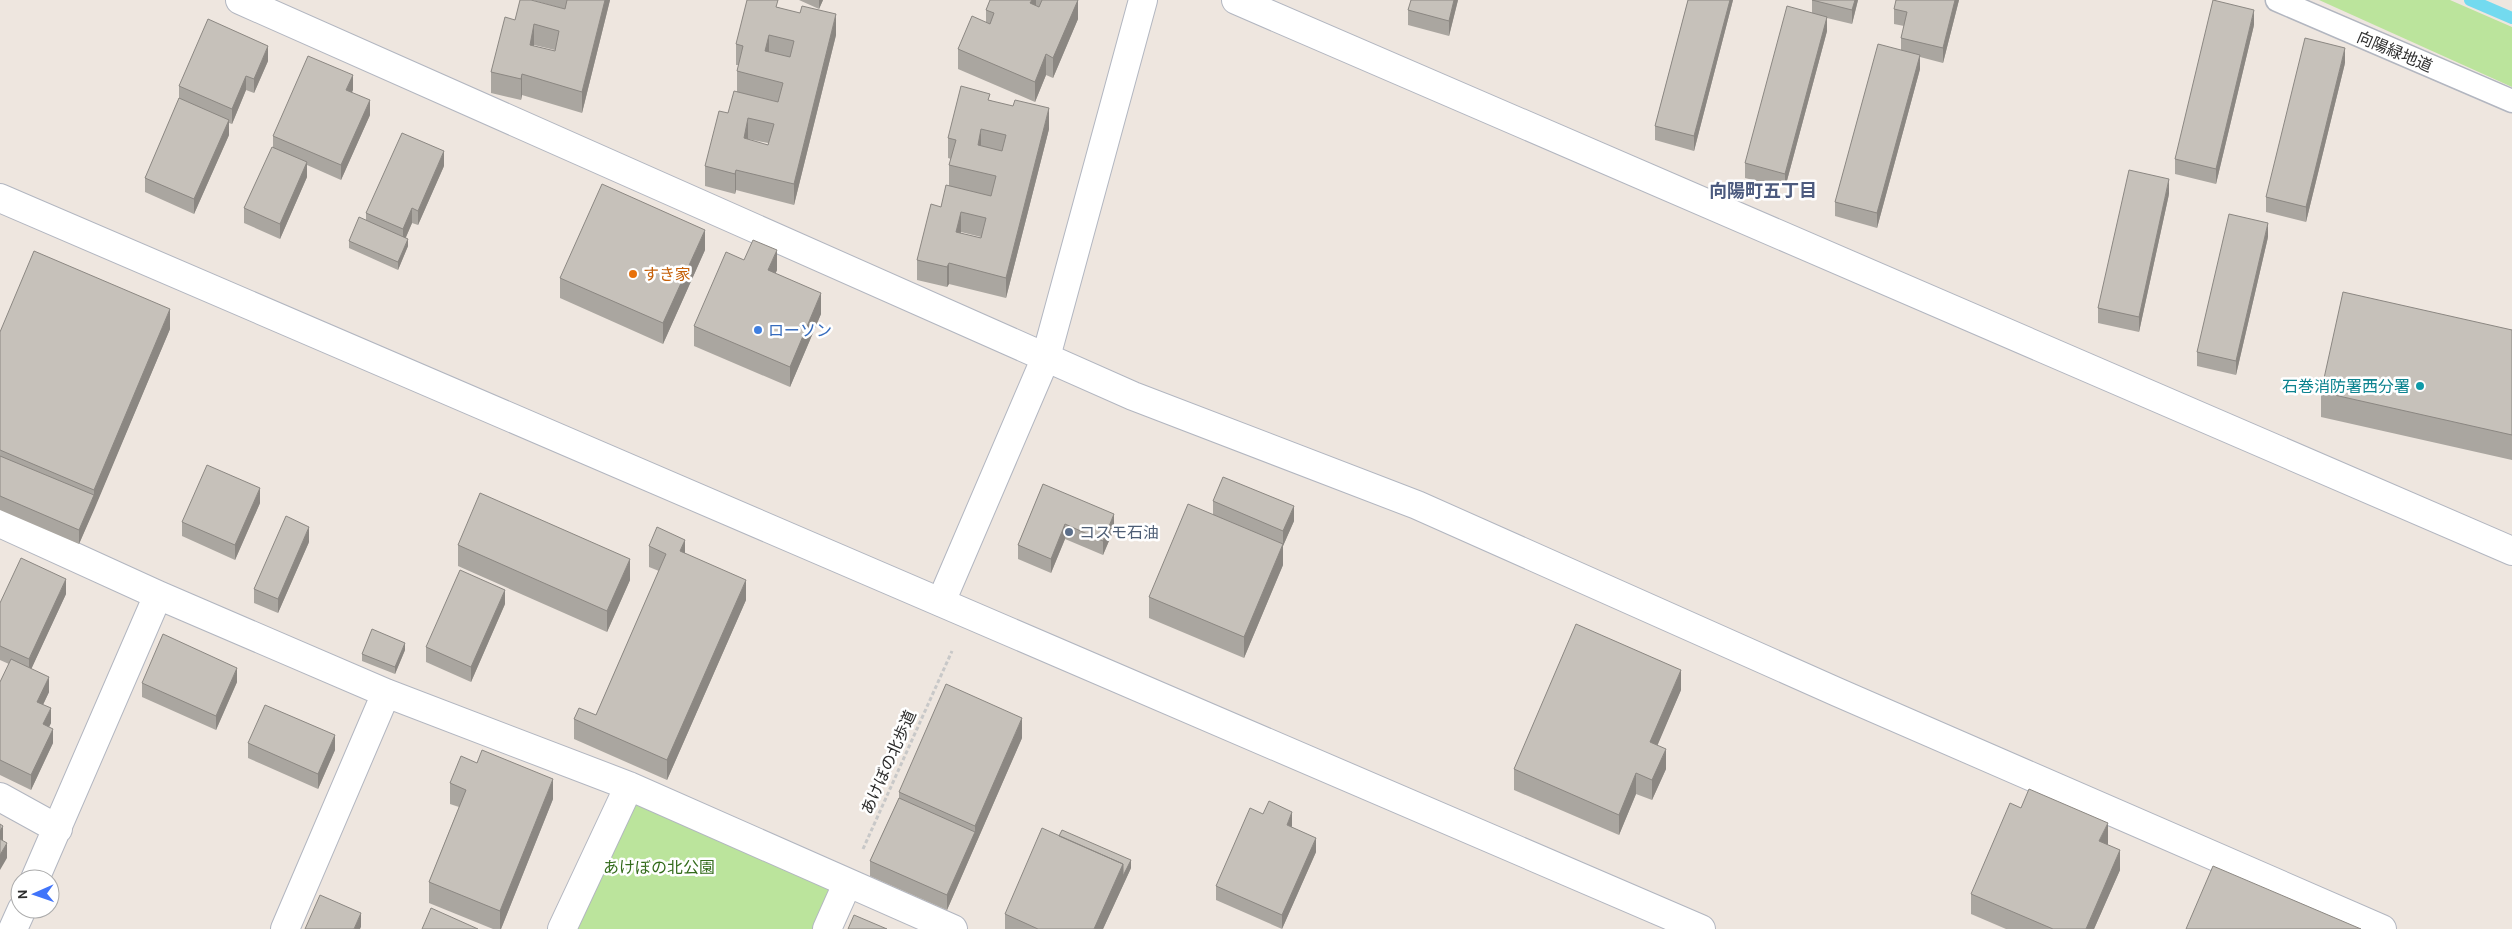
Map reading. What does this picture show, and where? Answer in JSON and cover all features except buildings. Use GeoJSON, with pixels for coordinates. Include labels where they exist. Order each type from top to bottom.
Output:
{"type":"FeatureCollection","features":[{"type":"Feature","properties":{"kind":"street"},"geometry":{"type":"LineString","coordinates":[[240,0],[1133,396],[1417,505],[1855,700],[2382,929]]}},
{"type":"Feature","properties":{"kind":"street"},"geometry":{"type":"LineString","coordinates":[[941,602],[1046,357],[1143,0]]}},
{"type":"Feature","properties":{"kind":"street"},"geometry":{"type":"LineString","coordinates":[[1236,0],[2512,551]]}},
{"type":"Feature","properties":{"kind":"street"},"geometry":{"type":"LineString","coordinates":[[0,198],[1701,929]]}},
{"type":"Feature","properties":{"kind":"street"},"geometry":{"type":"LineString","coordinates":[[0,523],[158,595],[386,693],[629,786],[847,884],[953,929]]}},
{"type":"Feature","properties":{"kind":"street"},"geometry":{"type":"LineString","coordinates":[[40,869],[158,595]]}},
{"type":"Feature","properties":{"kind":"street"},"geometry":{"type":"LineString","coordinates":[[285,929],[386,693]]}},
{"type":"Feature","properties":{"kind":"street"},"geometry":{"type":"LineString","coordinates":[[562,929],[629,786]]}},
{"type":"Feature","properties":{"kind":"street"},"geometry":{"type":"LineString","coordinates":[[0,797],[58,829]]}},
{"type":"Feature","properties":{"kind":"street"},"geometry":{"type":"LineString","coordinates":[[827,929],[847,884]]}},
{"type":"Feature","properties":{"kind":"lane","name":"向陽緑地道"},"geometry":{"type":"LineString","coordinates":[[2277,0],[2512,101]]}},
{"type":"Feature","properties":{"kind":"path","name":"あけぼの北歩道"},"geometry":{"type":"LineString","coordinates":[[847,884],[952,651]]}},
{"type":"Feature","properties":{"kind":"green space"},"geometry":{"type":"Polygon","coordinates":[[[2319,0],[2450,0],[2512,27],[2512,87],[2319,0]]]}},
{"type":"Feature","properties":{"kind":"green space","name":"あけぼの北公園"},"geometry":{"type":"Polygon","coordinates":[[[629,786],[847,884],[827,929],[562,929],[629,786]]]}},
{"type":"Feature","properties":{"kind":"waterway"},"geometry":{"type":"LineString","coordinates":[[2470,0],[2512,18]]}},
{"type":"Feature","properties":{"kind":"place","name":"すき家"},"geometry":{"type":"Point","coordinates":[633,274]}},
{"type":"Feature","properties":{"kind":"place","name":"ローソン"},"geometry":{"type":"Point","coordinates":[758,330]}},
{"type":"Feature","properties":{"kind":"place","name":"石巻消防署西分署"},"geometry":{"type":"Point","coordinates":[2420,386]}},
{"type":"Feature","properties":{"kind":"place","name":"コスモ石油"},"geometry":{"type":"Point","coordinates":[1069,532]}},
{"type":"Feature","properties":{"kind":"district","name":"向陽町五丁目"},"geometry":{"type":"Point","coordinates":[1763,191]}}]}
